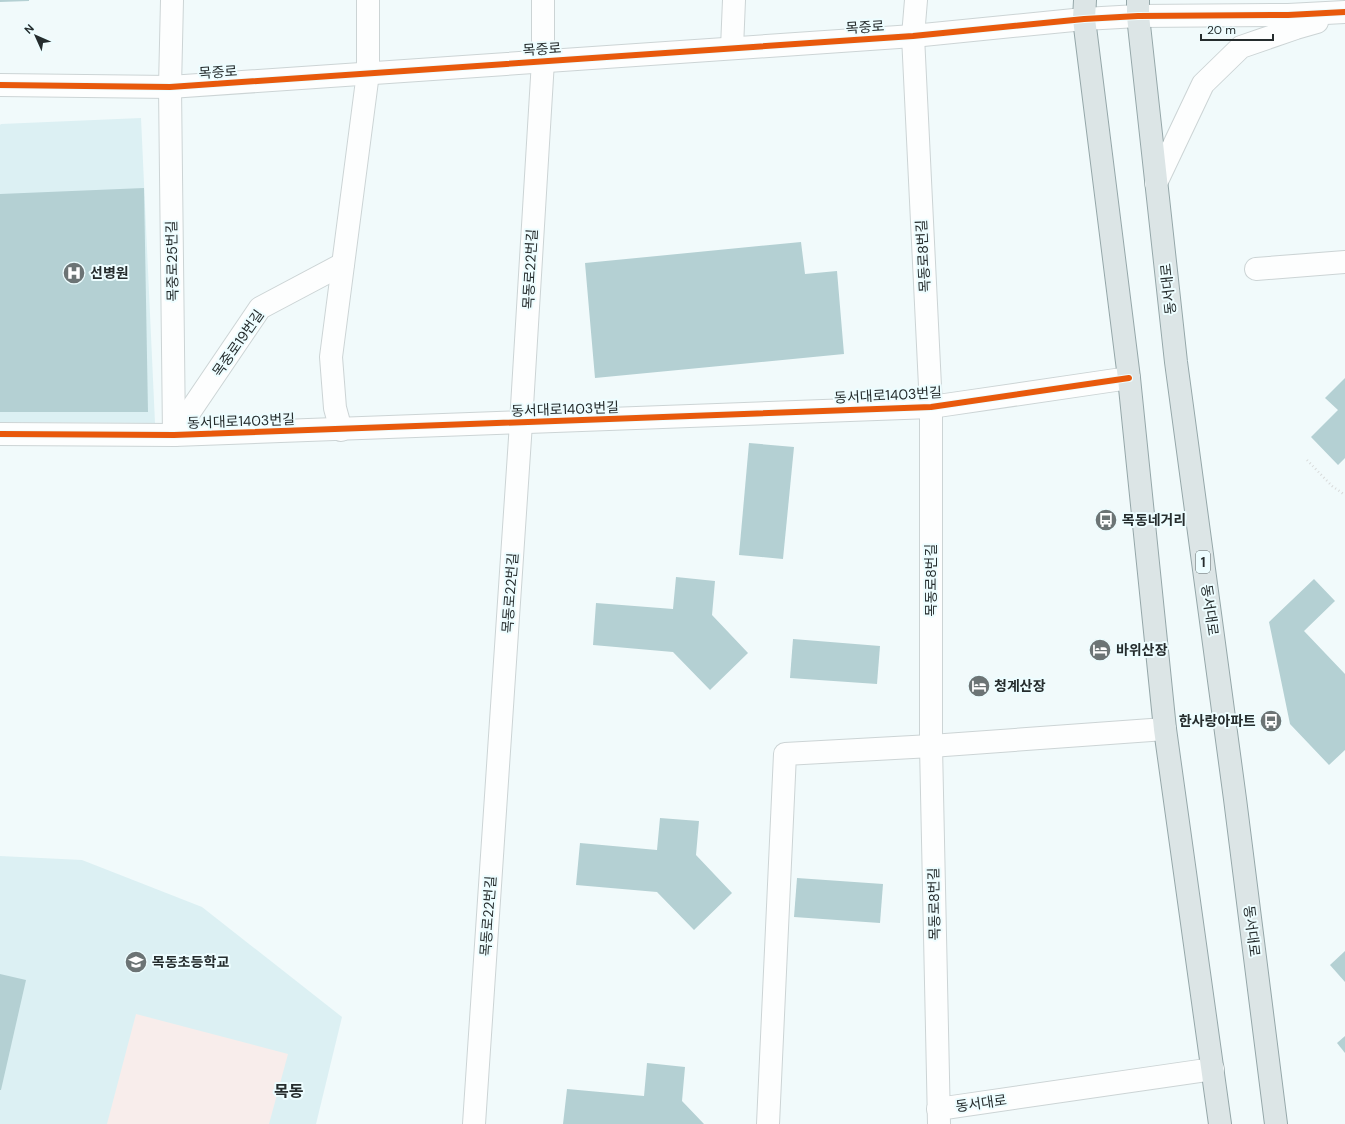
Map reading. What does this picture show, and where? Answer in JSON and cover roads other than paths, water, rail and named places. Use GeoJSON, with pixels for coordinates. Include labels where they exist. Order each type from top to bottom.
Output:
{"type":"FeatureCollection","features":[{"type":"Feature","properties":{"kind":"main road","name":"동서대로"},"geometry":{"type":"LineString","coordinates":[[1138,8],[1176,362],[1236,799],[1276,1124]]}},
{"type":"Feature","properties":{"kind":"main road"},"geometry":{"type":"LineString","coordinates":[[1084,10],[1128,378],[1165,729],[1220,1124]]}},
{"type":"Feature","properties":{"kind":"street","name":"목중로25번길"},"geometry":{"type":"LineString","coordinates":[[172,0],[170,87],[174,435]]}},
{"type":"Feature","properties":{"kind":"street"},"geometry":{"type":"LineString","coordinates":[[341,430],[335,408],[331,357],[368,73],[368,0]]}},
{"type":"Feature","properties":{"kind":"street","name":"목동로22번길"},"geometry":{"type":"LineString","coordinates":[[474,1124],[521,423],[543,61],[543,0]]}},
{"type":"Feature","properties":{"kind":"street"},"geometry":{"type":"LineString","coordinates":[[732,48],[734,0]]}},
{"type":"Feature","properties":{"kind":"street","name":"목동로8번길"},"geometry":{"type":"LineString","coordinates":[[916,0],[913,36],[930,407],[931,746],[939,1116]]}},
{"type":"Feature","properties":{"kind":"street","name":"목중로"},"geometry":{"type":"LineString","coordinates":[[0,85],[170,87],[913,36],[1084,10],[1138,8],[1289,7],[1345,13]]}},
{"type":"Feature","properties":{"kind":"street"},"geometry":{"type":"LineString","coordinates":[[1156,183],[1203,84],[1241,47],[1345,13]]}},
{"type":"Feature","properties":{"kind":"street"},"geometry":{"type":"LineString","coordinates":[[1256,269],[1345,262]]}},
{"type":"Feature","properties":{"kind":"street","name":"목중로19번길"},"geometry":{"type":"LineString","coordinates":[[174,435],[260,308],[344,264]]}},
{"type":"Feature","properties":{"kind":"street","name":"동서대로1403번길"},"geometry":{"type":"LineString","coordinates":[[0,434],[174,435],[930,407],[1128,378]]}},
{"type":"Feature","properties":{"kind":"street"},"geometry":{"type":"LineString","coordinates":[[768,1124],[785,754],[931,746],[1165,729]]}},
{"type":"Feature","properties":{"kind":"street","name":"동서대로"},"geometry":{"type":"LineString","coordinates":[[939,1116],[1213,1069]]}},
{"type":"Feature","properties":{"kind":"place","name":"선병원"},"geometry":{"type":"Point","coordinates":[74,273]}},
{"type":"Feature","properties":{"kind":"place","name":"목동네거리"},"geometry":{"type":"Point","coordinates":[1106,520]}},
{"type":"Feature","properties":{"kind":"place","name":"바위산장"},"geometry":{"type":"Point","coordinates":[1100,650]}},
{"type":"Feature","properties":{"kind":"place","name":"청계산장"},"geometry":{"type":"Point","coordinates":[979,686]}},
{"type":"Feature","properties":{"kind":"place","name":"한사랑아파트"},"geometry":{"type":"Point","coordinates":[1271,721]}},
{"type":"Feature","properties":{"kind":"place","name":"목동초등학교"},"geometry":{"type":"Point","coordinates":[136,962]}},
{"type":"Feature","properties":{"kind":"district","name":"목동"},"geometry":{"type":"Point","coordinates":[289,1091]}}]}
